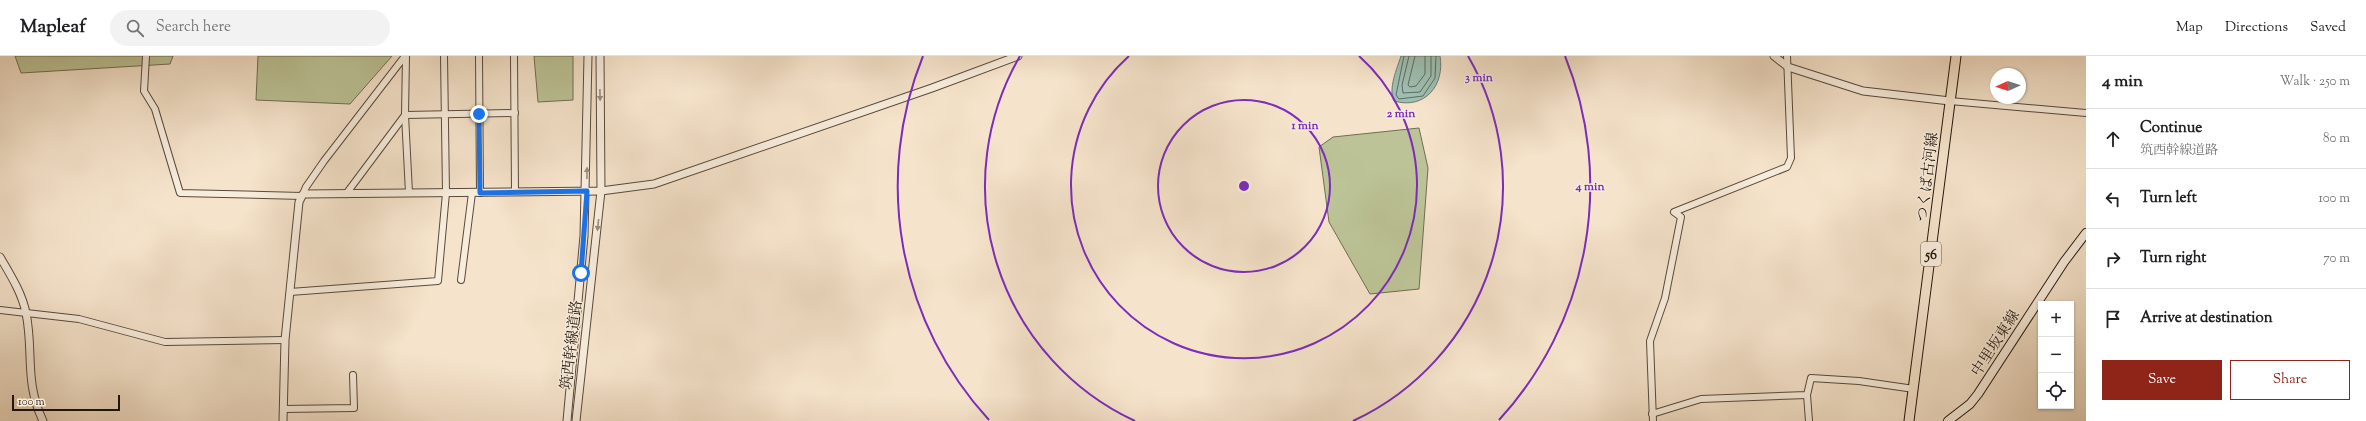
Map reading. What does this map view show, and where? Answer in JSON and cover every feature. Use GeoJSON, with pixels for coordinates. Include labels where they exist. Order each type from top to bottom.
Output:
{"type":"FeatureCollection","features":[{"type":"Feature","properties":{"kind":"main road","name":"つくば古河線"},"geometry":{"type":"LineString","coordinates":[[1910,421],[1956,56]]}},
{"type":"Feature","properties":{"kind":"main road","name":"中里坂東線"},"geometry":{"type":"LineString","coordinates":[[1948,421],[1970,404],[1978,394],[2053,278],[2086,233]]}},
{"type":"Feature","properties":{"kind":"street"},"geometry":{"type":"LineString","coordinates":[[146,56],[144,91],[155,109],[180,193],[302,195],[601,191],[637,187],[675,178],[932,88],[1018,56]]}},
{"type":"Feature","properties":{"kind":"street"},"geometry":{"type":"LineString","coordinates":[[283,421],[285,340],[299,202],[306,187],[324,161],[406,56]]}},
{"type":"Feature","properties":{"kind":"street"},"geometry":{"type":"LineString","coordinates":[[406,56],[405,115],[408,193]]}},
{"type":"Feature","properties":{"kind":"street"},"geometry":{"type":"LineString","coordinates":[[290,292],[438,281],[446,193],[444,56]]}},
{"type":"Feature","properties":{"kind":"street"},"geometry":{"type":"LineString","coordinates":[[479,56],[480,193]]}},
{"type":"Feature","properties":{"kind":"street"},"geometry":{"type":"LineString","coordinates":[[514,56],[515,192]]}},
{"type":"Feature","properties":{"kind":"street","name":"筑西幹線道路"},"geometry":{"type":"LineString","coordinates":[[567,421],[587,191],[588,56]]}},
{"type":"Feature","properties":{"kind":"street","name":"筑西幹線道路"},"geometry":{"type":"LineString","coordinates":[[576,421],[601,191],[600,56]]}},
{"type":"Feature","properties":{"kind":"street"},"geometry":{"type":"LineString","coordinates":[[1774,56],[1788,67],[1863,91],[2086,113]]}},
{"type":"Feature","properties":{"kind":"street"},"geometry":{"type":"LineString","coordinates":[[1653,421],[1650,341],[1665,298],[1681,217],[1674,212],[1787,167],[1791,158],[1787,56]]}},
{"type":"Feature","properties":{"kind":"street"},"geometry":{"type":"LineString","coordinates":[[405,115],[444,113],[515,113]]}},
{"type":"Feature","properties":{"kind":"street"},"geometry":{"type":"LineString","coordinates":[[346,194],[405,115]]}},
{"type":"Feature","properties":{"kind":"street"},"geometry":{"type":"LineString","coordinates":[[461,280],[472,193]]}},
{"type":"Feature","properties":{"kind":"street"},"geometry":{"type":"LineString","coordinates":[[0,257],[22,298],[26,314],[32,392],[43,421]]}},
{"type":"Feature","properties":{"kind":"street"},"geometry":{"type":"LineString","coordinates":[[0,310],[80,319],[165,342],[285,340]]}},
{"type":"Feature","properties":{"kind":"street"},"geometry":{"type":"LineString","coordinates":[[283,409],[354,408],[353,375]]}},
{"type":"Feature","properties":{"kind":"street"},"geometry":{"type":"LineString","coordinates":[[1808,421],[1807,395],[1811,378],[1859,381],[1914,389]]}},
{"type":"Feature","properties":{"kind":"street"},"geometry":{"type":"LineString","coordinates":[[1652,414],[1701,399],[1807,395]]}},
{"type":"Feature","properties":{"kind":"green space"},"geometry":{"type":"Polygon","coordinates":[[[15,56],[173,56],[170,64],[21,73],[15,56]]]}},
{"type":"Feature","properties":{"kind":"green space"},"geometry":{"type":"Polygon","coordinates":[[[258,56],[392,56],[350,104],[256,100],[258,56]]]}},
{"type":"Feature","properties":{"kind":"green space"},"geometry":{"type":"Polygon","coordinates":[[[534,56],[573,56],[573,100],[538,102],[534,56]]]}},
{"type":"Feature","properties":{"kind":"green space"},"geometry":{"type":"Polygon","coordinates":[[[1419,128],[1428,168],[1419,289],[1370,294],[1329,222],[1319,147],[1333,137],[1419,128]]]}},
{"type":"Feature","properties":{"kind":"water"},"geometry":{"type":"Polygon","coordinates":[[[1401,56],[1440,56],[1441,67],[1436,85],[1430,93],[1415,102],[1405,103],[1394,101],[1392,96],[1395,73],[1401,56]]]}},
{"type":"Feature","properties":{"kind":"route"},"geometry":{"type":"LineString","coordinates":[[479,114],[480,193],[587,191],[581,273]]}}]}
